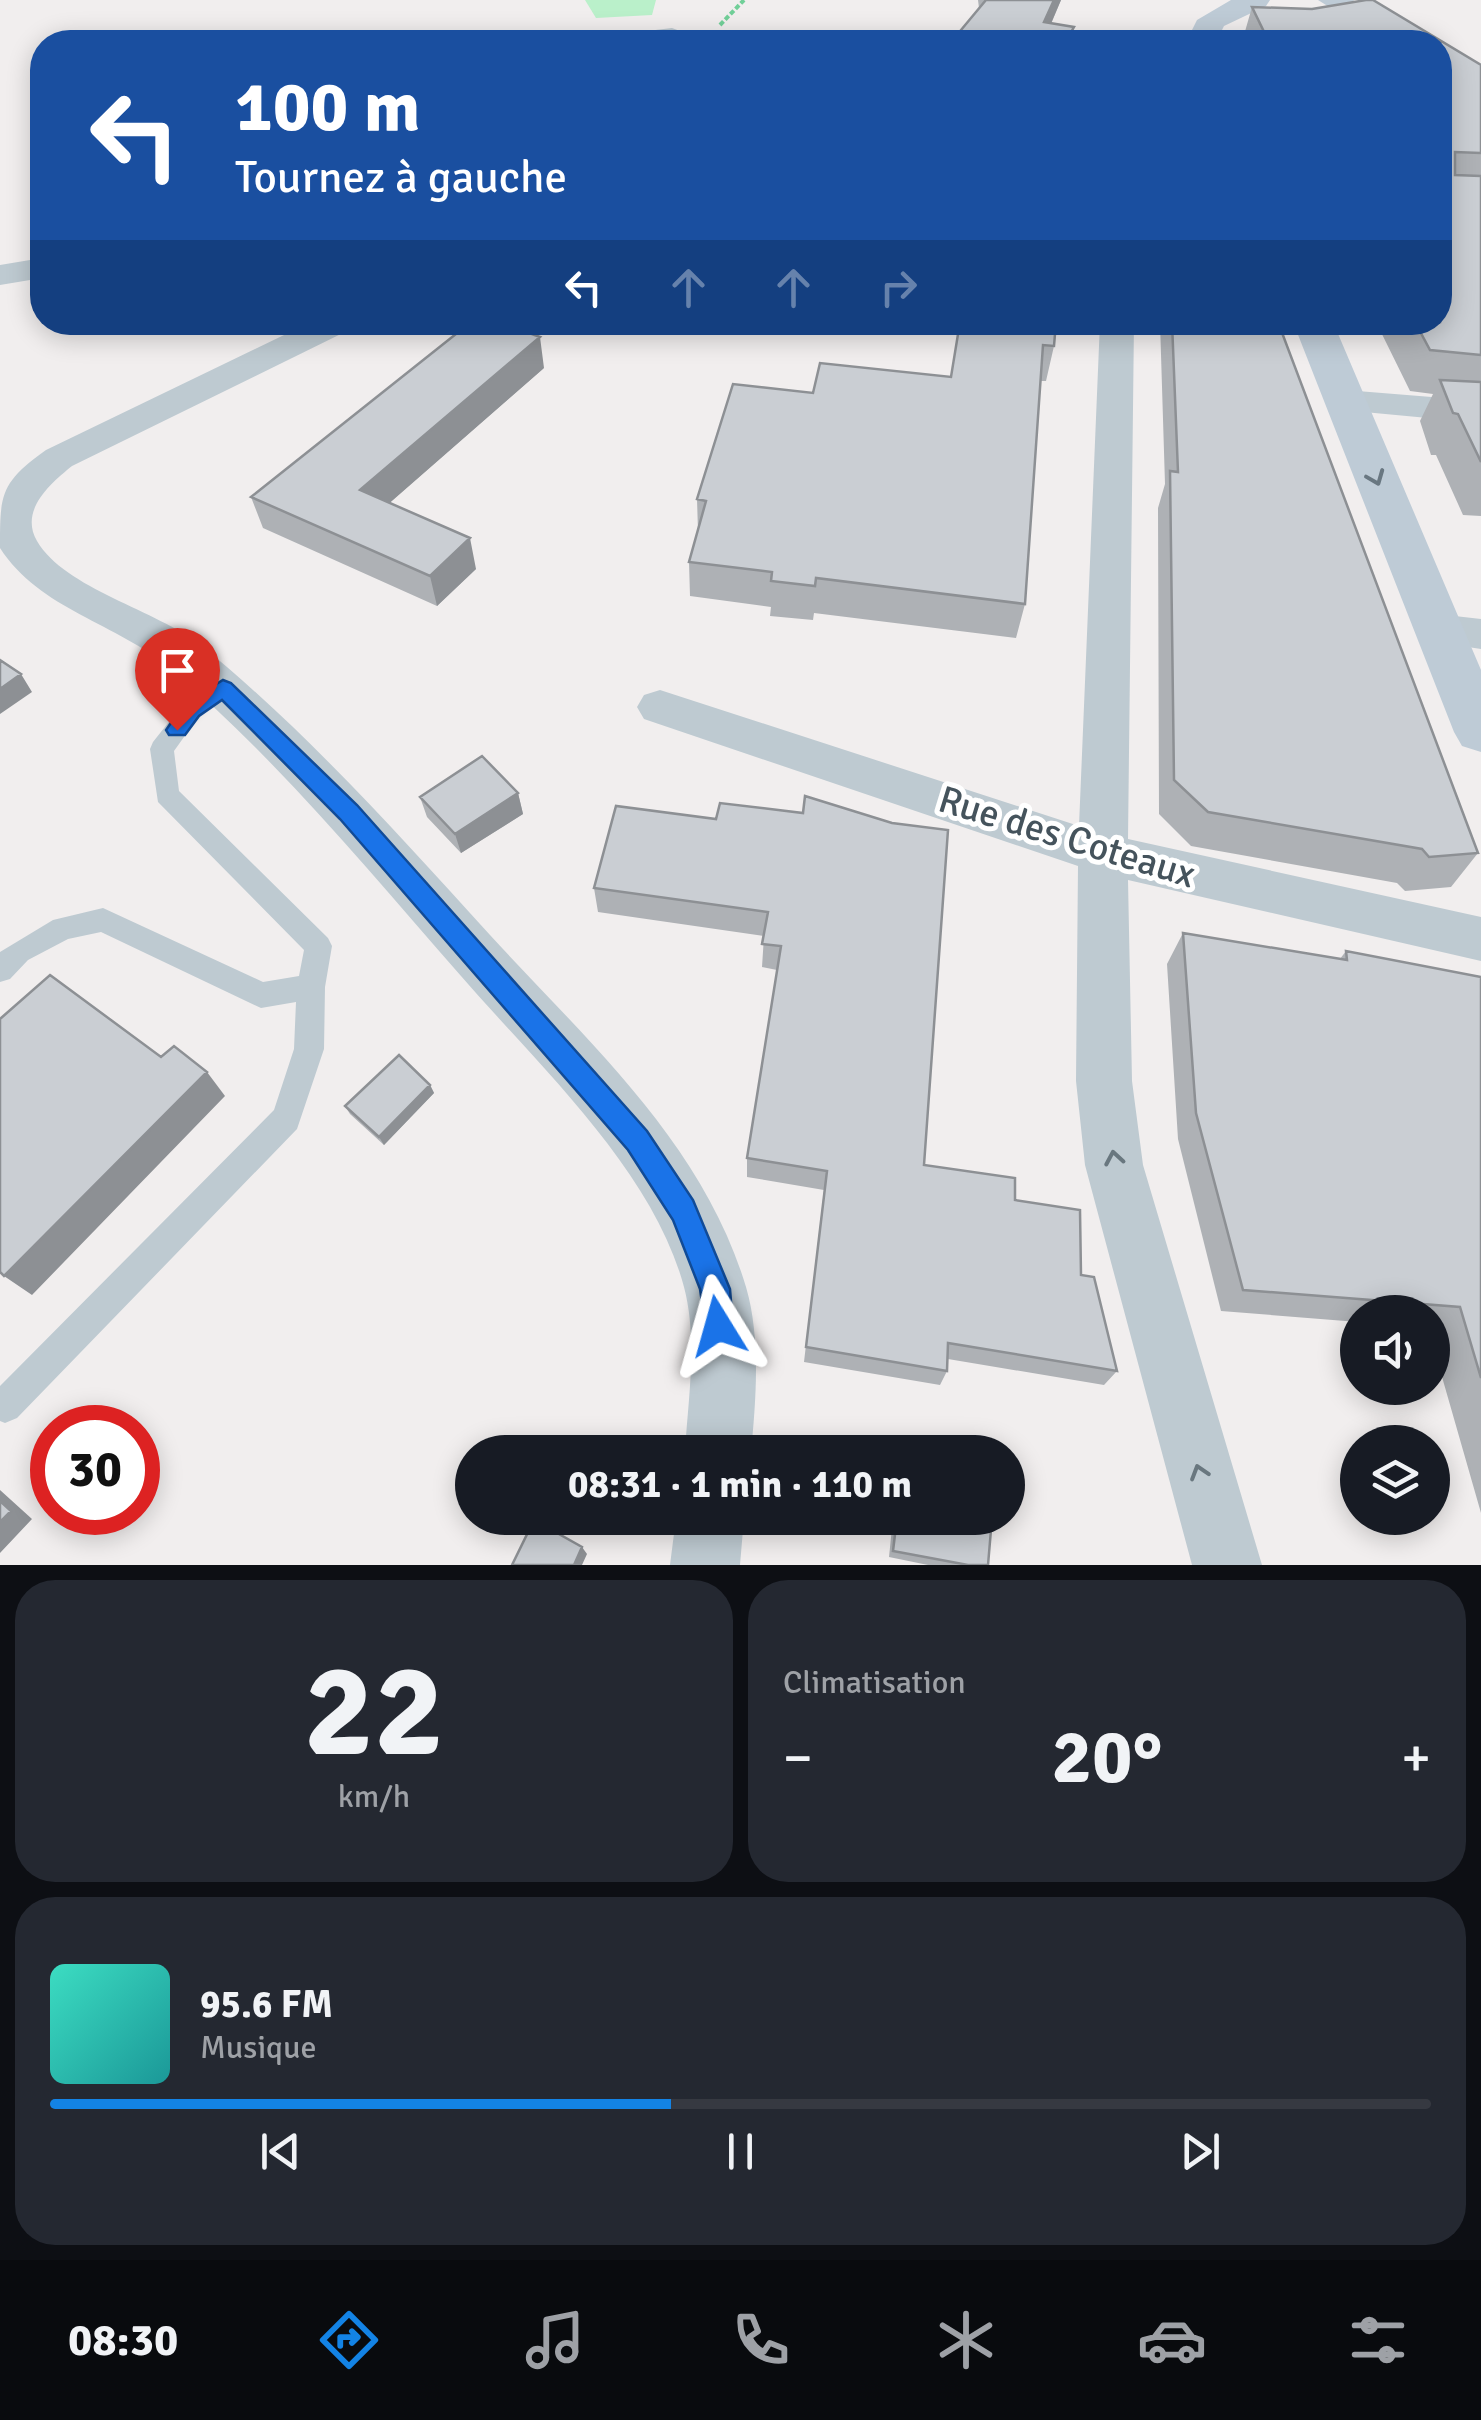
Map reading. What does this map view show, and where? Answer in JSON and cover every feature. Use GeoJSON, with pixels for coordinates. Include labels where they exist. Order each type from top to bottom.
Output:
{"type":"FeatureCollection","features":[{"type":"Feature","properties":{"kind":"street"},"geometry":{"type":"LineString","coordinates":[[1204,30],[1256,0]]}},
{"type":"Feature","properties":{"kind":"street"},"geometry":{"type":"LineString","coordinates":[[1332,0],[1385,30]]}},
{"type":"Feature","properties":{"kind":"street"},"geometry":{"type":"LineString","coordinates":[[0,275],[30,270]]}},
{"type":"Feature","properties":{"kind":"street"},"geometry":{"type":"LineString","coordinates":[[312,335],[59,458],[30,478],[15,500],[8,544],[53,582],[156,634],[223,688],[362,827],[638,1140],[674,1196],[715,1289],[723,1402],[720,1435]]}},
{"type":"Feature","properties":{"kind":"street"},"geometry":{"type":"LineString","coordinates":[[1117,335],[1103,854],[1104,1081],[1114,1164],[1178,1405],[1227,1565]]}},
{"type":"Feature","properties":{"kind":"street"},"geometry":{"type":"LineString","coordinates":[[1318,335],[1344,401],[1459,632],[1481,732]]}},
{"type":"Feature","properties":{"kind":"street"},"geometry":{"type":"LineString","coordinates":[[1344,401],[1481,412]]}},
{"type":"Feature","properties":{"kind":"street","name":"Rue des Coteaux"},"geometry":{"type":"LineString","coordinates":[[660,707],[1103,854],[1481,940]]}},
{"type":"Feature","properties":{"kind":"street"},"geometry":{"type":"LineString","coordinates":[[705,1565],[708,1535]]}},
{"type":"Feature","properties":{"kind":"lane"},"geometry":{"type":"LineString","coordinates":[[5,1406],[286,1119],[308,1049],[311,987],[318,946],[167,796],[162,749],[192,710],[223,688]]}},
{"type":"Feature","properties":{"kind":"lane"},"geometry":{"type":"LineString","coordinates":[[0,970],[18,952],[63,928],[104,920],[262,994],[311,987]]}},
{"type":"Feature","properties":{"kind":"green space"},"geometry":{"type":"Polygon","coordinates":[[[585,0],[656,0],[652,15],[596,18],[585,0]]]}},
{"type":"Feature","properties":{"kind":"building"},"geometry":{"type":"Polygon","coordinates":[[[986,0],[1054,0],[1044,22],[1074,27],[1072,30],[961,30],[986,0]]]}},
{"type":"Feature","properties":{"kind":"building"},"geometry":{"type":"Polygon","coordinates":[[[1373,0],[1423,30],[1263,30],[1252,7],[1312,9],[1373,0]]]}},
{"type":"Feature","properties":{"kind":"building"},"geometry":{"type":"Polygon","coordinates":[[[1452,48],[1481,65],[1481,153],[1455,152],[1455,175],[1481,176],[1481,355],[1430,350],[1422,335],[1452,335],[1452,48]]]}},
{"type":"Feature","properties":{"kind":"building"},"geometry":{"type":"Polygon","coordinates":[[[455,335],[540,337],[360,490],[470,538],[430,576],[251,497],[455,335]]]}},
{"type":"Feature","properties":{"kind":"building"},"geometry":{"type":"Polygon","coordinates":[[[958,335],[1055,335],[1054,346],[1043,345],[1025,604],[816,578],[815,586],[771,581],[772,572],[689,562],[706,501],[697,499],[733,384],[813,393],[820,363],[951,377],[958,335]]]}},
{"type":"Feature","properties":{"kind":"building"},"geometry":{"type":"Polygon","coordinates":[[[1173,335],[1283,335],[1478,853],[1429,857],[1422,849],[1208,812],[1174,780],[1170,471],[1178,472],[1173,335]]]}},
{"type":"Feature","properties":{"kind":"building"},"geometry":{"type":"Polygon","coordinates":[[[1440,380],[1481,382],[1481,462],[1458,414],[1453,413],[1440,380]]]}},
{"type":"Feature","properties":{"kind":"building"},"geometry":{"type":"Polygon","coordinates":[[[0,660],[21,674],[0,689],[0,660]]]}},
{"type":"Feature","properties":{"kind":"building"},"geometry":{"type":"Polygon","coordinates":[[[482,756],[518,793],[455,834],[420,797],[482,756]]]}},
{"type":"Feature","properties":{"kind":"building"},"geometry":{"type":"Polygon","coordinates":[[[805,796],[892,823],[948,830],[924,1165],[1015,1178],[1015,1200],[1080,1210],[1081,1275],[1094,1277],[1117,1371],[948,1343],[947,1371],[806,1347],[827,1171],[747,1158],[781,946],[762,944],[768,912],[594,888],[616,806],[716,819],[720,803],[803,813],[805,796]]]}},
{"type":"Feature","properties":{"kind":"building"},"geometry":{"type":"Polygon","coordinates":[[[1183,933],[1347,960],[1346,951],[1481,977],[1481,1378],[1460,1307],[1450,1306],[1450,1295],[1340,1298],[1243,1290],[1196,1113],[1183,933]]]}},
{"type":"Feature","properties":{"kind":"building"},"geometry":{"type":"Polygon","coordinates":[[[50,975],[161,1057],[174,1046],[207,1072],[4,1276],[0,1272],[0,1019],[50,975]]]}},
{"type":"Feature","properties":{"kind":"building"},"geometry":{"type":"Polygon","coordinates":[[[399,1055],[430,1085],[379,1137],[345,1106],[399,1055]]]}},
{"type":"Feature","properties":{"kind":"building"},"geometry":{"type":"Polygon","coordinates":[[[0,1501],[11,1511],[0,1522],[0,1501]]]}},
{"type":"Feature","properties":{"kind":"building"},"geometry":{"type":"Polygon","coordinates":[[[527,1535],[561,1535],[582,1547],[574,1565],[512,1565],[527,1535]]]}},
{"type":"Feature","properties":{"kind":"building"},"geometry":{"type":"Polygon","coordinates":[[[895,1535],[991,1535],[988,1565],[893,1551],[895,1535]]]}},
{"type":"Feature","properties":{"kind":"route"},"geometry":{"type":"LineString","coordinates":[[177,730],[192,710],[223,688],[348,812],[638,1140],[683,1210],[715,1289],[718,1326]]}}]}
